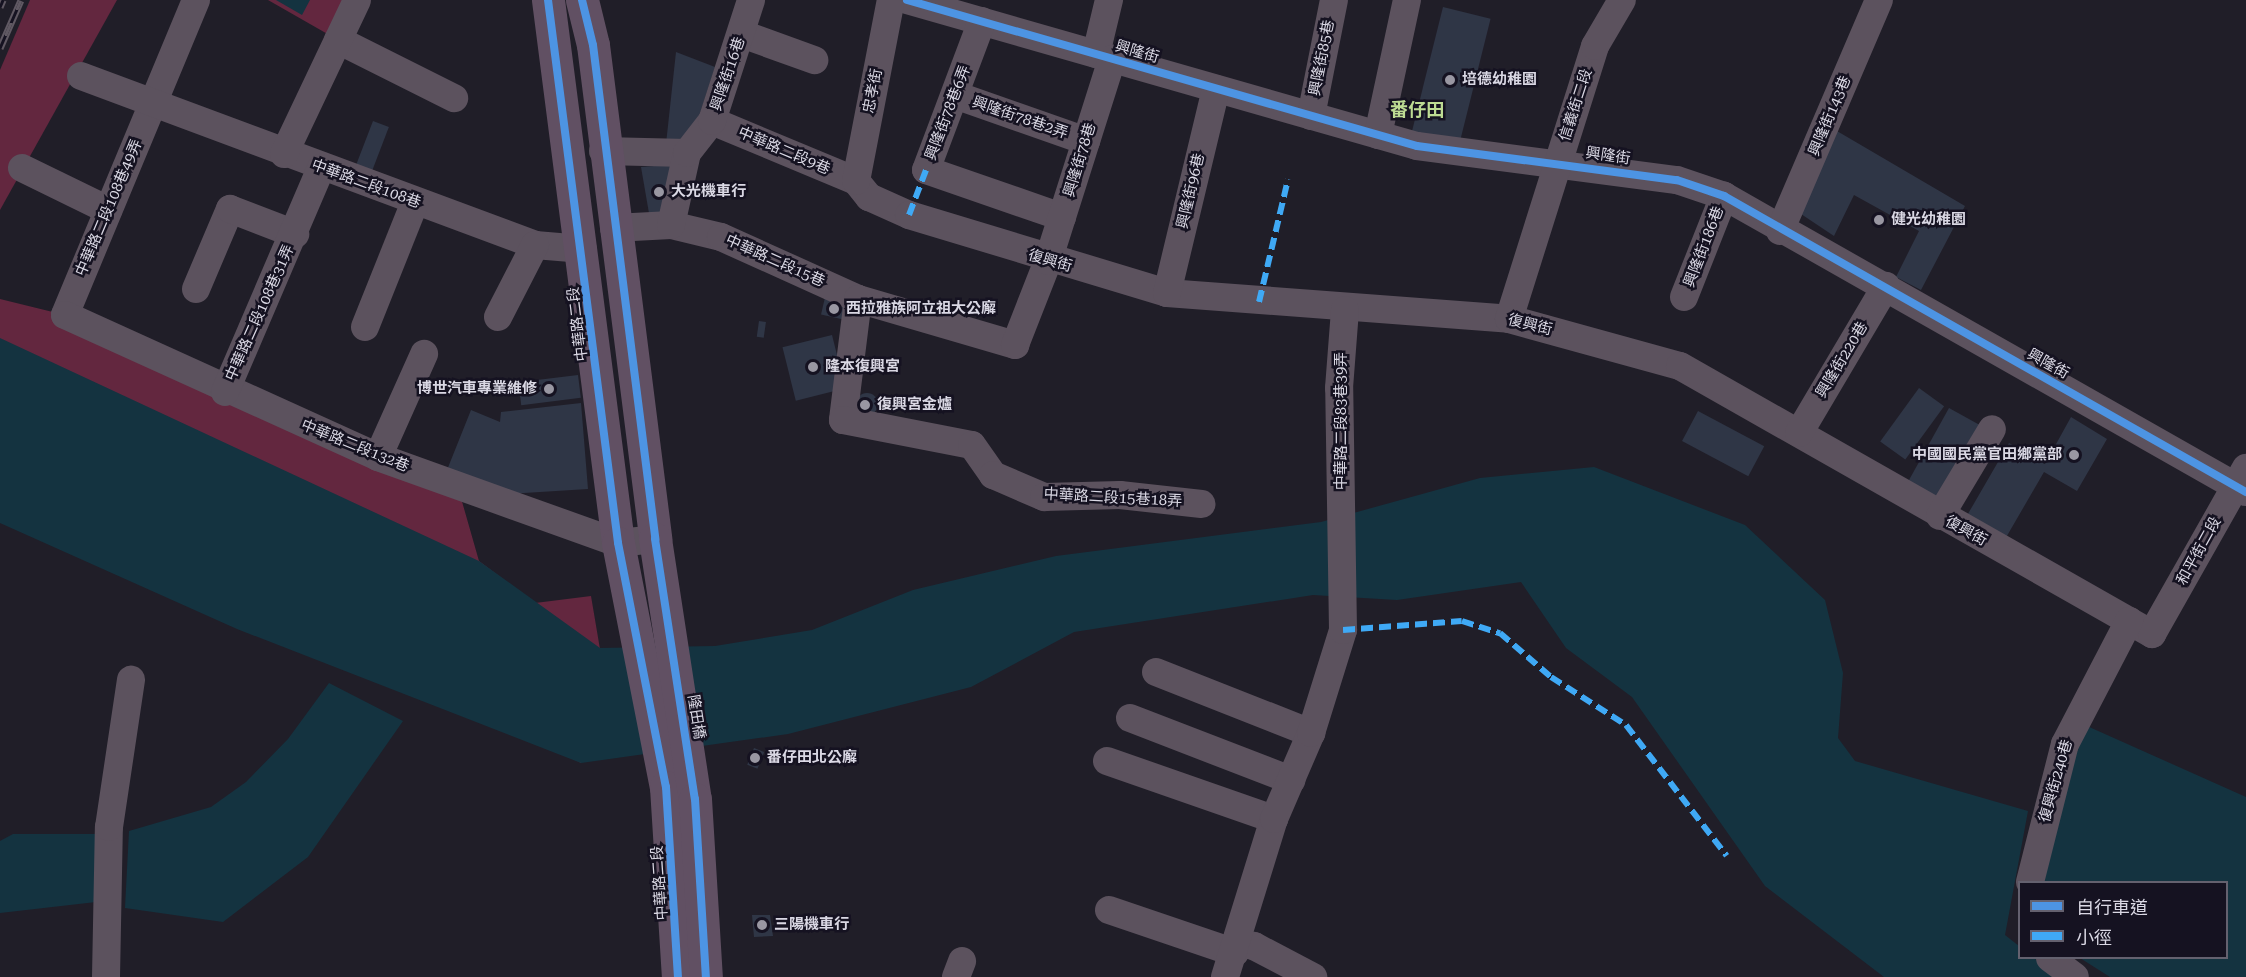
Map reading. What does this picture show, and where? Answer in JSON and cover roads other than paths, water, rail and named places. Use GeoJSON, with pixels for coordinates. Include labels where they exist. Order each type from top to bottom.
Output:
{"type":"FeatureCollection","features":[{"type":"Feature","properties":{"kind":"main road","name":"中華路二段"},"geometry":{"type":"LineString","coordinates":[[548,0],[582,249],[618,543],[638,644],[681,793],[678,977]]}},
{"type":"Feature","properties":{"kind":"main road"},"geometry":{"type":"LineString","coordinates":[[582,0],[593,45],[603,151],[654,539]]}},
{"type":"Feature","properties":{"kind":"main road","name":"隆田橋"},"geometry":{"type":"LineString","coordinates":[[654,539],[670,639],[681,793]]}},
{"type":"Feature","properties":{"kind":"main road"},"geometry":{"type":"LineString","coordinates":[[681,793],[706,977]]}},
{"type":"Feature","properties":{"kind":"street","name":"中華路二段108巷49弄"},"geometry":{"type":"LineString","coordinates":[[65,315],[196,0]]}},
{"type":"Feature","properties":{"kind":"street"},"geometry":{"type":"LineString","coordinates":[[284,154],[357,0]]}},
{"type":"Feature","properties":{"kind":"street","name":"興隆街16巷"},"geometry":{"type":"LineString","coordinates":[[671,225],[687,153],[712,121],[742,34],[751,0]]}},
{"type":"Feature","properties":{"kind":"street","name":"忠孝街"},"geometry":{"type":"LineString","coordinates":[[856,182],[891,0]]}},
{"type":"Feature","properties":{"kind":"street","name":"興隆街"},"geometry":{"type":"LineString","coordinates":[[907,0],[972,13],[1104,56],[1417,146],[1677,180],[1724,196],[1780,231],[1886,286],[2243,482]]}},
{"type":"Feature","properties":{"kind":"street","name":"興隆街78巷"},"geometry":{"type":"LineString","coordinates":[[1015,345],[1048,261],[1086,141],[1104,56],[1109,0]]}},
{"type":"Feature","properties":{"kind":"street","name":"興隆街85巷"},"geometry":{"type":"LineString","coordinates":[[1311,116],[1334,0]]}},
{"type":"Feature","properties":{"kind":"street"},"geometry":{"type":"LineString","coordinates":[[1378,135],[1407,0]]}},
{"type":"Feature","properties":{"kind":"street","name":"信義街二段"},"geometry":{"type":"LineString","coordinates":[[1509,319],[1595,46],[1622,0]]}},
{"type":"Feature","properties":{"kind":"street","name":"興隆街143巷"},"geometry":{"type":"LineString","coordinates":[[1780,231],[1879,0]]}},
{"type":"Feature","properties":{"kind":"street","name":"興隆街78巷6弄"},"geometry":{"type":"LineString","coordinates":[[972,13],[955,95],[926,170],[1062,217]]}},
{"type":"Feature","properties":{"kind":"street"},"geometry":{"type":"LineString","coordinates":[[742,34],[813,60]]}},
{"type":"Feature","properties":{"kind":"street"},"geometry":{"type":"LineString","coordinates":[[338,40],[454,98]]}},
{"type":"Feature","properties":{"kind":"street","name":"中華路二段108巷"},"geometry":{"type":"LineString","coordinates":[[81,76],[154,102],[321,168],[535,245],[582,249]]}},
{"type":"Feature","properties":{"kind":"street","name":"興隆街96巷"},"geometry":{"type":"LineString","coordinates":[[1167,293],[1216,88]]}},
{"type":"Feature","properties":{"kind":"street","name":"興隆街78巷2弄"},"geometry":{"type":"LineString","coordinates":[[955,95],[1086,141]]}},
{"type":"Feature","properties":{"kind":"street","name":"中華路二段9巷"},"geometry":{"type":"LineString","coordinates":[[712,121],[856,182]]}},
{"type":"Feature","properties":{"kind":"street"},"geometry":{"type":"LineString","coordinates":[[603,151],[687,153]]}},
{"type":"Feature","properties":{"kind":"street"},"geometry":{"type":"LineString","coordinates":[[22,168],[108,210]]}},
{"type":"Feature","properties":{"kind":"street","name":"中華路二段108巷31弄"},"geometry":{"type":"LineString","coordinates":[[225,392],[295,234],[321,168]]}},
{"type":"Feature","properties":{"kind":"street","name":"復興街"},"geometry":{"type":"LineString","coordinates":[[856,182],[869,197],[945,228],[1048,261],[1167,293],[1345,310],[1509,319],[1680,366],[1940,516],[2140,627]]}},
{"type":"Feature","properties":{"kind":"street","name":"興隆街186巷"},"geometry":{"type":"LineString","coordinates":[[1684,297],[1724,196]]}},
{"type":"Feature","properties":{"kind":"street"},"geometry":{"type":"LineString","coordinates":[[365,327],[415,202]]}},
{"type":"Feature","properties":{"kind":"street","name":"中華路二段108巷31弄"},"geometry":{"type":"LineString","coordinates":[[196,289],[230,209],[295,234]]}},
{"type":"Feature","properties":{"kind":"street"},"geometry":{"type":"LineString","coordinates":[[614,228],[671,225]]}},
{"type":"Feature","properties":{"kind":"street","name":"中華路二段15巷"},"geometry":{"type":"LineString","coordinates":[[671,225],[721,237],[858,299],[1015,345]]}},
{"type":"Feature","properties":{"kind":"street"},"geometry":{"type":"LineString","coordinates":[[498,317],[535,245]]}},
{"type":"Feature","properties":{"kind":"street","name":"興隆街220巷"},"geometry":{"type":"LineString","coordinates":[[1799,433],[1886,286]]}},
{"type":"Feature","properties":{"kind":"street","name":"中華路二段15巷18弄"},"geometry":{"type":"LineString","coordinates":[[858,299],[843,420],[972,445],[993,476],[1044,497],[1120,495],[1202,504]]}},
{"type":"Feature","properties":{"kind":"street","name":"中華路二段83巷39弄"},"geometry":{"type":"LineString","coordinates":[[1311,734],[1343,630],[1339,388],[1345,310]]}},
{"type":"Feature","properties":{"kind":"street","name":"中華路二段132巷"},"geometry":{"type":"LineString","coordinates":[[65,315],[225,392],[378,457],[618,543],[654,539]]}},
{"type":"Feature","properties":{"kind":"street"},"geometry":{"type":"LineString","coordinates":[[378,457],[424,354]]}},
{"type":"Feature","properties":{"kind":"street"},"geometry":{"type":"LineString","coordinates":[[1940,516],[1992,429]]}},
{"type":"Feature","properties":{"kind":"street","name":"和平街二段"},"geometry":{"type":"LineString","coordinates":[[2140,627],[2243,482]]}},
{"type":"Feature","properties":{"kind":"street","name":"復興街240巷"},"geometry":{"type":"LineString","coordinates":[[2030,881],[2065,744],[2140,627]]}},
{"type":"Feature","properties":{"kind":"street"},"geometry":{"type":"LineString","coordinates":[[1155,672],[1311,734],[1274,819],[1232,958]]}},
{"type":"Feature","properties":{"kind":"street"},"geometry":{"type":"LineString","coordinates":[[106,977],[109,827],[131,680]]}},
{"type":"Feature","properties":{"kind":"street"},"geometry":{"type":"LineString","coordinates":[[1130,718],[1291,780]]}},
{"type":"Feature","properties":{"kind":"street"},"geometry":{"type":"LineString","coordinates":[[1107,761],[1274,819]]}},
{"type":"Feature","properties":{"kind":"street"},"geometry":{"type":"LineString","coordinates":[[1108,910],[1232,958],[1254,946],[1313,977]]}},
{"type":"Feature","properties":{"kind":"street"},"geometry":{"type":"LineString","coordinates":[[2052,959],[2075,977]]}},
{"type":"Feature","properties":{"kind":"water"},"geometry":{"type":"Polygon","coordinates":[[[276,0],[310,0],[302,15],[276,0]]]}},
{"type":"Feature","properties":{"kind":"water"},"geometry":{"type":"Polygon","coordinates":[[[0,338],[479,561],[600,648],[715,646],[812,630],[913,590],[1056,556],[1321,522],[1480,478],[1594,467],[1745,525],[1825,600],[1843,673],[1838,738],[1855,761],[2028,811],[2005,935],[2018,945],[2018,959],[2035,959],[2059,977],[1884,977],[1765,886],[1632,697],[1566,648],[1521,582],[1397,600],[1313,595],[1074,632],[971,687],[788,734],[581,763],[237,629],[0,523],[0,338]]]}},
{"type":"Feature","properties":{"kind":"water"},"geometry":{"type":"Polygon","coordinates":[[[329,683],[403,721],[308,857],[223,922],[125,908],[129,831],[211,807],[246,782],[288,739],[329,683]]]}},
{"type":"Feature","properties":{"kind":"water"},"geometry":{"type":"Polygon","coordinates":[[[2087,726],[2246,797],[2246,977],[2110,977],[2082,959],[2228,959],[2228,881],[2042,881],[2062,791],[2087,726]]]}},
{"type":"Feature","properties":{"kind":"water"},"geometry":{"type":"Polygon","coordinates":[[[13,834],[100,834],[96,902],[0,913],[0,841],[13,834]]]}},
{"type":"Feature","properties":{"kind":"railway"},"geometry":{"type":"LineString","coordinates":[[0,7],[3,0]]}},
{"type":"Feature","properties":{"kind":"railway"},"geometry":{"type":"LineString","coordinates":[[0,48],[21,0]]}},
{"type":"Feature","properties":{"kind":"place","name":"培德幼稚園"},"geometry":{"type":"Point","coordinates":[1450,80]}},
{"type":"Feature","properties":{"kind":"place","name":"大光機車行"},"geometry":{"type":"Point","coordinates":[659,192]}},
{"type":"Feature","properties":{"kind":"place","name":"健光幼稚園"},"geometry":{"type":"Point","coordinates":[1879,220]}},
{"type":"Feature","properties":{"kind":"place","name":"西拉雅族阿立祖大公廨"},"geometry":{"type":"Point","coordinates":[834,309]}},
{"type":"Feature","properties":{"kind":"place","name":"隆本復興宮"},"geometry":{"type":"Point","coordinates":[813,367]}},
{"type":"Feature","properties":{"kind":"place","name":"博世汽車專業維修"},"geometry":{"type":"Point","coordinates":[549,389]}},
{"type":"Feature","properties":{"kind":"place","name":"復興宮金爐"},"geometry":{"type":"Point","coordinates":[865,405]}},
{"type":"Feature","properties":{"kind":"place","name":"中國國民黨官田鄉黨部"},"geometry":{"type":"Point","coordinates":[2074,455]}},
{"type":"Feature","properties":{"kind":"place","name":"番仔田北公廨"},"geometry":{"type":"Point","coordinates":[755,758]}},
{"type":"Feature","properties":{"kind":"place","name":"三陽機車行"},"geometry":{"type":"Point","coordinates":[762,925]}},
{"type":"Feature","properties":{"kind":"district","name":"番仔田"},"geometry":{"type":"Point","coordinates":[1417,110]}}]}
